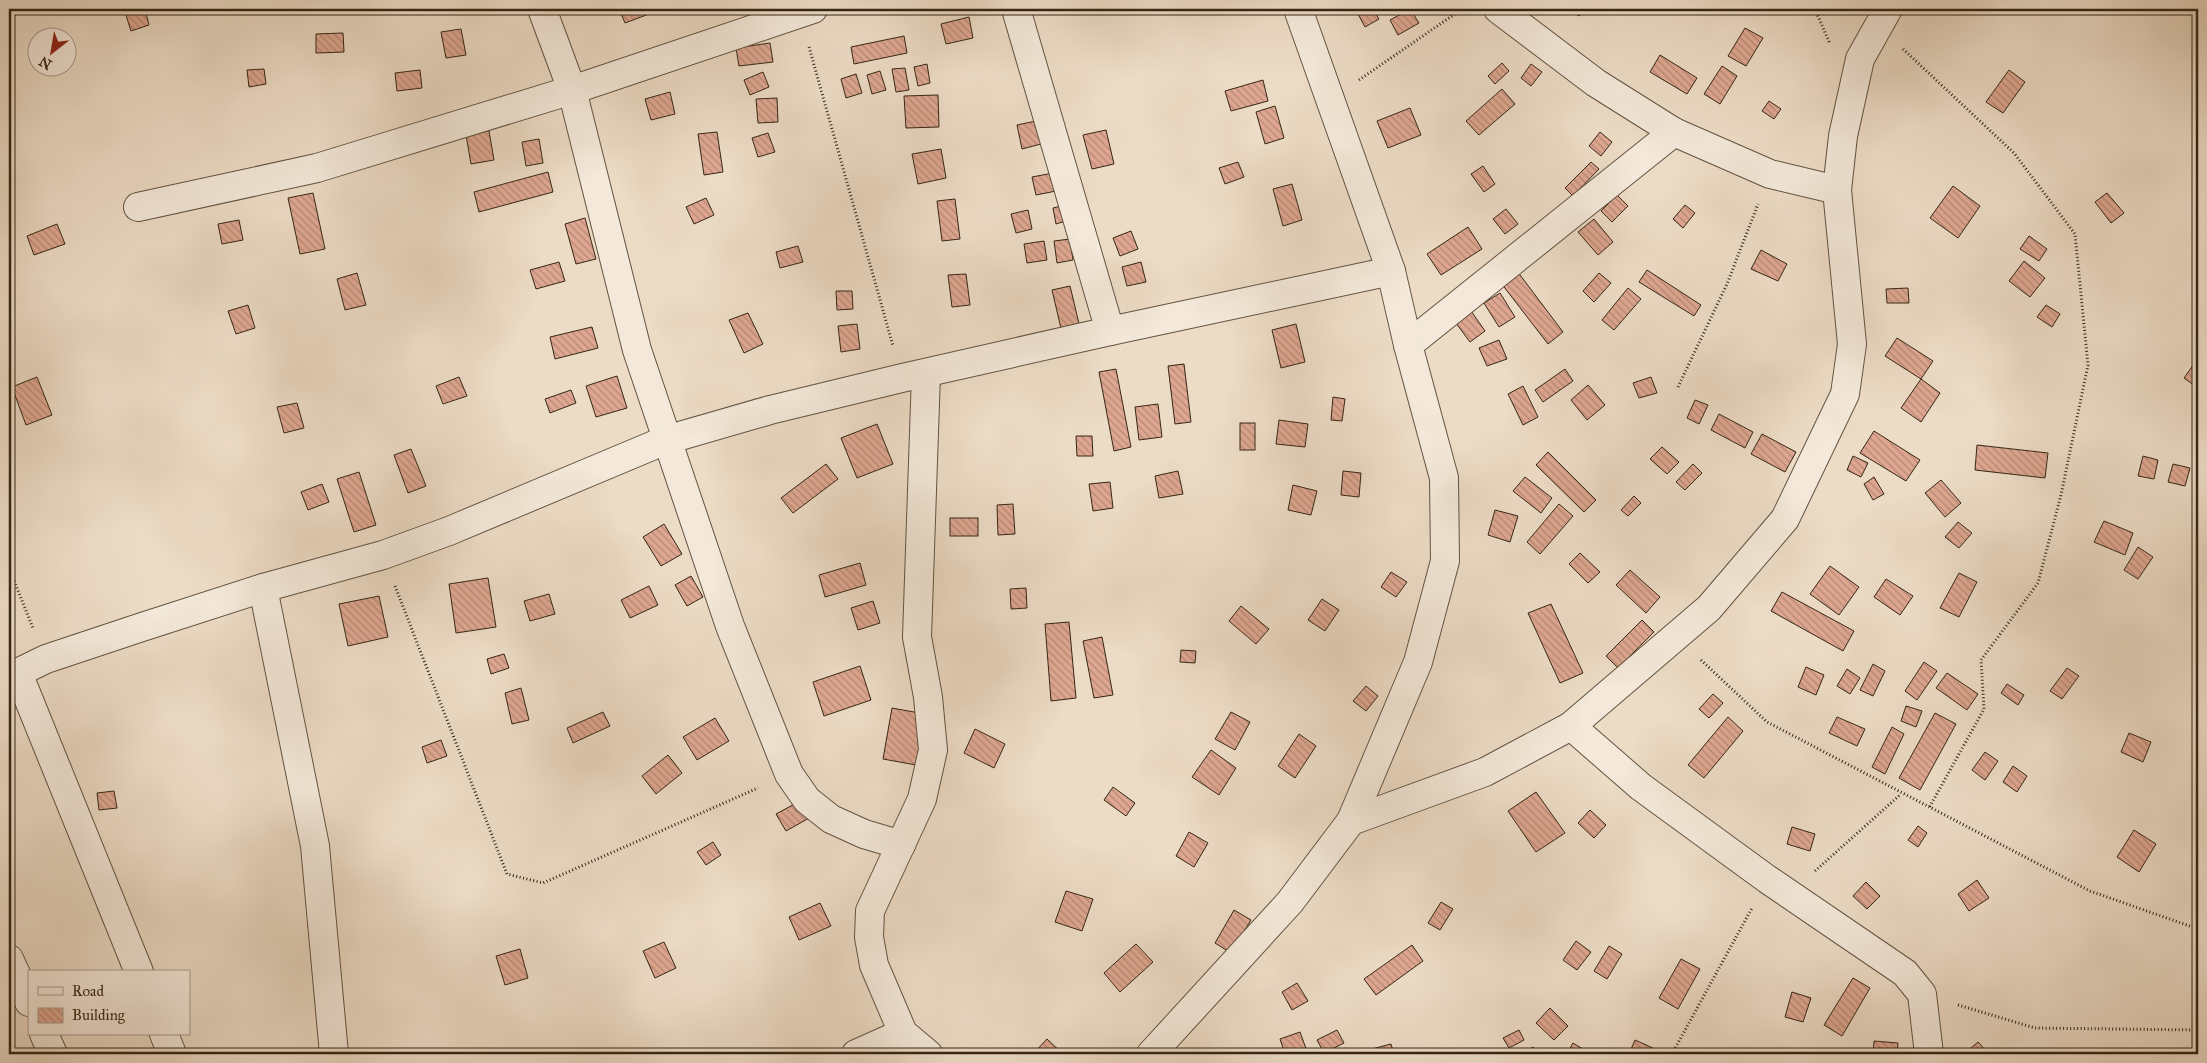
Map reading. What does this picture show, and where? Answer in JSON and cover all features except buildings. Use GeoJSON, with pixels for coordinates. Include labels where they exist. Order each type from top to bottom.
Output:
{"type":"FeatureCollection","features":[{"type":"Feature","properties":{"kind":"street"},"geometry":{"type":"LineString","coordinates":[[542,9],[572,90],[638,350],[666,440],[730,626],[789,774],[807,800],[831,819],[864,834],[901,845]]}},
{"type":"Feature","properties":{"kind":"street"},"geometry":{"type":"LineString","coordinates":[[1016,9],[1110,331]]}},
{"type":"Feature","properties":{"kind":"street"},"geometry":{"type":"LineString","coordinates":[[1151,1054],[1290,902],[1351,821],[1418,662],[1445,561],[1444,478],[1408,345],[1391,271],[1298,9]]}},
{"type":"Feature","properties":{"kind":"street"},"geometry":{"type":"LineString","coordinates":[[1498,9],[1596,83],[1674,132],[1770,174],[1837,190]]}},
{"type":"Feature","properties":{"kind":"street"},"geometry":{"type":"LineString","coordinates":[[138,207],[317,168],[572,90],[806,11]]}},
{"type":"Feature","properties":{"kind":"street"},"geometry":{"type":"LineString","coordinates":[[1351,821],[1485,772],[1571,726],[1709,608],[1785,519],[1846,394],[1852,344],[1837,190],[1843,136],[1860,59],[1882,17]]}},
{"type":"Feature","properties":{"kind":"street"},"geometry":{"type":"LineString","coordinates":[[1408,345],[1674,132]]}},
{"type":"Feature","properties":{"kind":"street"},"geometry":{"type":"LineString","coordinates":[[138,970],[13,675],[46,659],[263,588],[383,555],[449,531],[666,440],[770,410],[914,376],[1110,331],[1391,271]]}},
{"type":"Feature","properties":{"kind":"street"},"geometry":{"type":"LineString","coordinates":[[914,376],[917,637],[928,697],[933,750],[922,799],[870,911],[869,937],[874,964],[903,1033],[928,1054]]}},
{"type":"Feature","properties":{"kind":"street"},"geometry":{"type":"LineString","coordinates":[[263,588],[315,846],[334,1054]]}},
{"type":"Feature","properties":{"kind":"street"},"geometry":{"type":"LineString","coordinates":[[1571,726],[1641,787],[1767,879],[1905,972],[1922,994],[1929,1054]]}},
{"type":"Feature","properties":{"kind":"street"},"geometry":{"type":"LineString","coordinates":[[9,959],[28,1000]]}},
{"type":"Feature","properties":{"kind":"street"},"geometry":{"type":"LineString","coordinates":[[856,1054],[903,1033]]}},
{"type":"Feature","properties":{"kind":"street"},"geometry":{"type":"LineString","coordinates":[[45,1036],[53,1054]]}},
{"type":"Feature","properties":{"kind":"street"},"geometry":{"type":"LineString","coordinates":[[165,1036],[172,1054]]}},
{"type":"Feature","properties":{"kind":"path"},"geometry":{"type":"LineString","coordinates":[[1330,101],[1462,9]]}},
{"type":"Feature","properties":{"kind":"path"},"geometry":{"type":"LineString","coordinates":[[806,11],[914,376]]}},
{"type":"Feature","properties":{"kind":"path"},"geometry":{"type":"LineString","coordinates":[[1882,17],[2014,154],[2075,234],[2088,365],[2061,495],[2038,582],[1981,660],[1984,709],[1930,808]]}},
{"type":"Feature","properties":{"kind":"path"},"geometry":{"type":"LineString","coordinates":[[1678,386],[1727,284],[1770,174]]}},
{"type":"Feature","properties":{"kind":"path"},"geometry":{"type":"LineString","coordinates":[[383,555],[507,874],[543,883],[789,774]]}},
{"type":"Feature","properties":{"kind":"path"},"geometry":{"type":"LineString","coordinates":[[9,568],[46,659]]}},
{"type":"Feature","properties":{"kind":"path"},"geometry":{"type":"LineString","coordinates":[[1675,636],[1767,722],[1901,794],[2090,891],[2198,929]]}},
{"type":"Feature","properties":{"kind":"path"},"geometry":{"type":"LineString","coordinates":[[1791,894],[1901,794]]}},
{"type":"Feature","properties":{"kind":"path"},"geometry":{"type":"LineString","coordinates":[[2198,840],[2194,850],[2198,875]]}},
{"type":"Feature","properties":{"kind":"path"},"geometry":{"type":"LineString","coordinates":[[1672,1054],[1767,879]]}},
{"type":"Feature","properties":{"kind":"path"},"geometry":{"type":"LineString","coordinates":[[1922,994],[2035,1028],[2198,1030],[2198,1018]]}}]}
